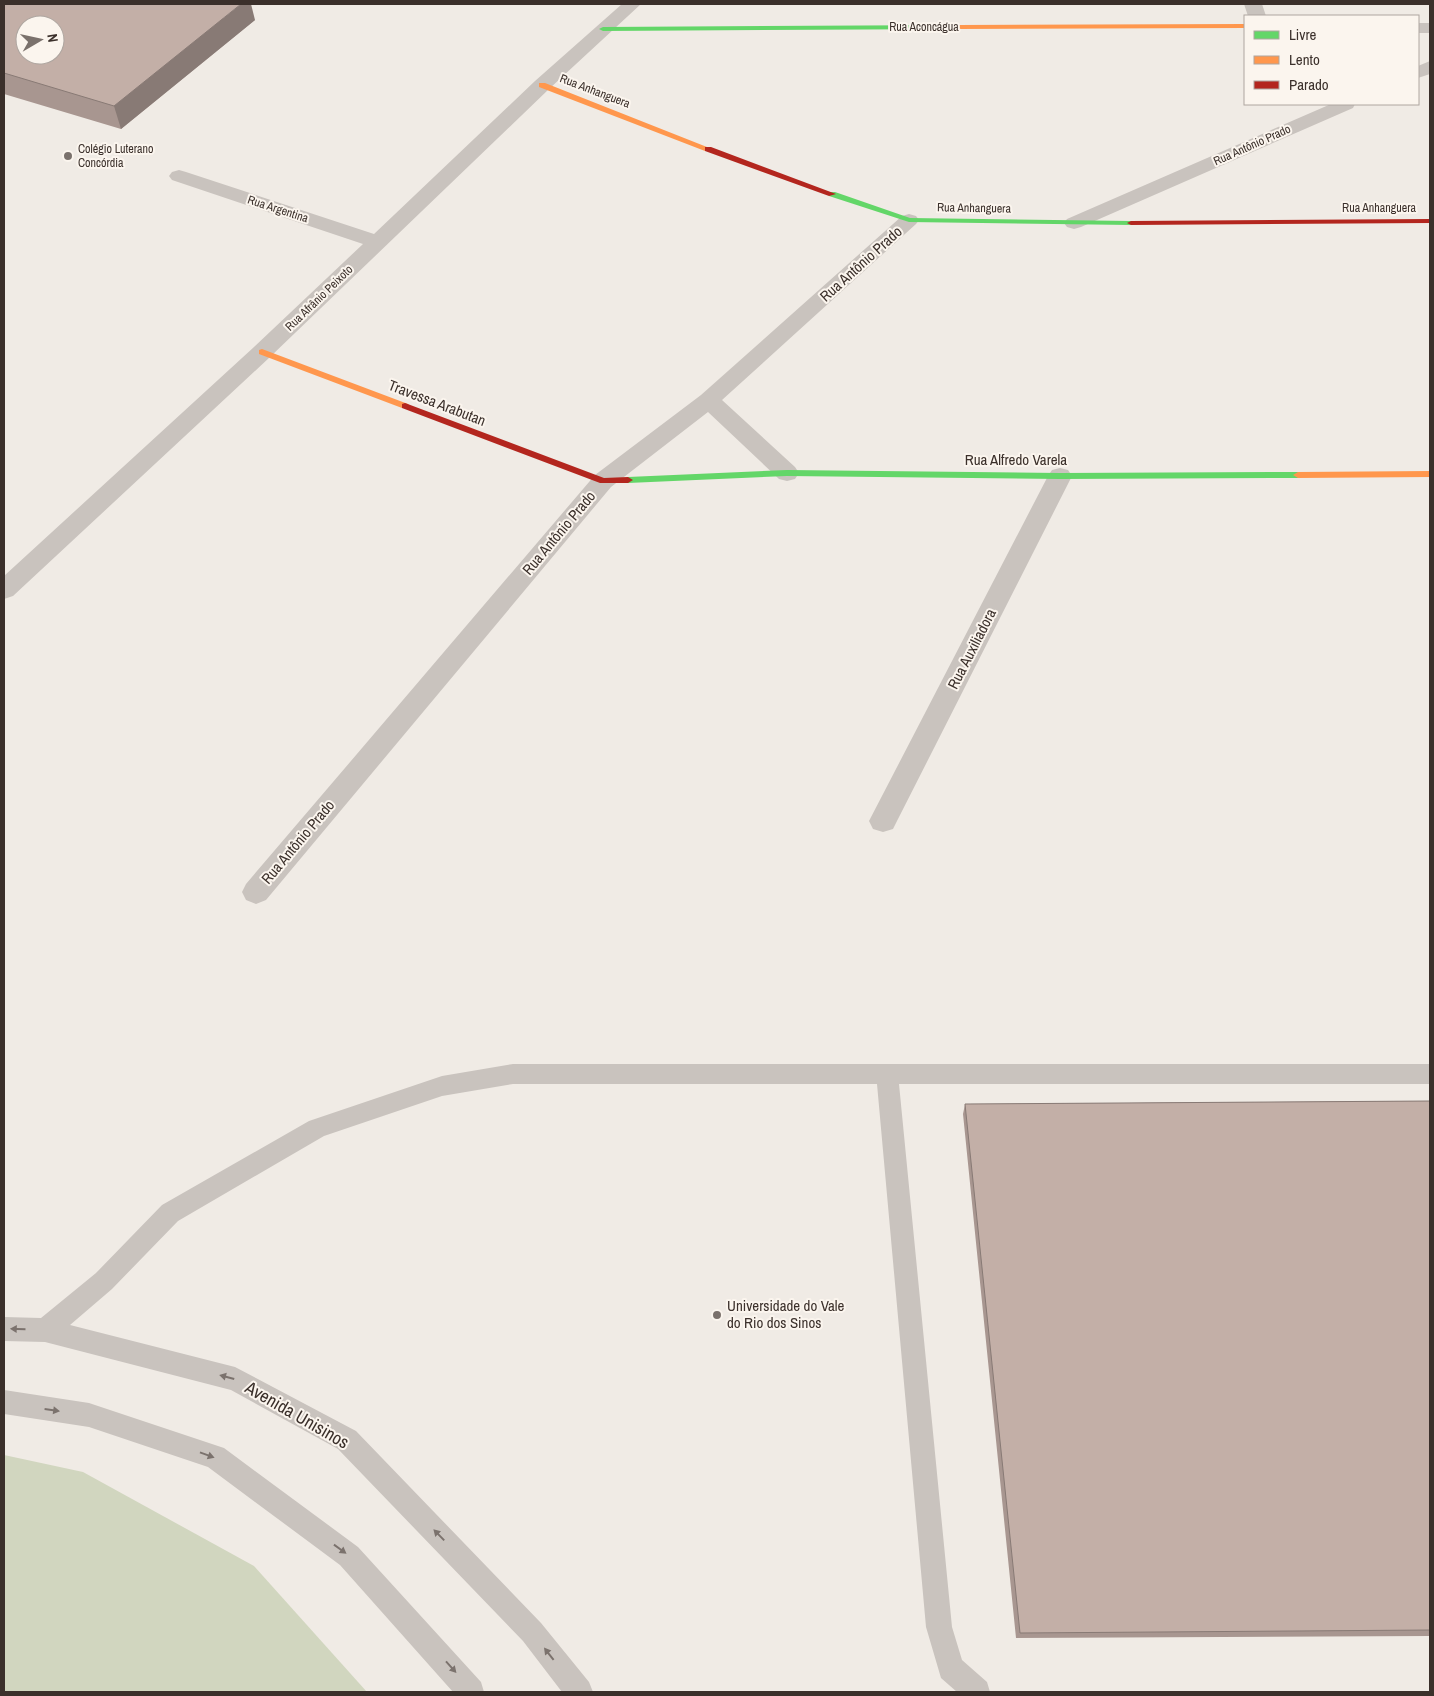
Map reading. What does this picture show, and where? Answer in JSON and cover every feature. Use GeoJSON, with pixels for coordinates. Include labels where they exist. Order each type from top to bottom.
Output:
{"type":"FeatureCollection","features":[{"type":"Feature","properties":{"kind":"street","name":"Rua Afrânio Peixoto"},"geometry":{"type":"LineString","coordinates":[[4,590],[262,352],[542,85],[632,4]]}},
{"type":"Feature","properties":{"kind":"street","name":"Rua Aconcágua"},"geometry":{"type":"LineString","coordinates":[[603,29],[1244,26]]}},
{"type":"Feature","properties":{"kind":"street","name":"Rua Anhanguera"},"geometry":{"type":"LineString","coordinates":[[542,85],[768,172],[909,220],[1074,223],[1430,221]]}},
{"type":"Feature","properties":{"kind":"street","name":"Rua Antônio Prado"},"geometry":{"type":"LineString","coordinates":[[1074,223],[1344,105]]}},
{"type":"Feature","properties":{"kind":"street","name":"Rua Argentina"},"geometry":{"type":"LineString","coordinates":[[179,176],[377,242]]}},
{"type":"Feature","properties":{"kind":"street","name":"Rua Antônio Prado"},"geometry":{"type":"LineString","coordinates":[[256,892],[603,481],[709,400],[909,220]]}},
{"type":"Feature","properties":{"kind":"street","name":"Travessa Arabutan"},"geometry":{"type":"LineString","coordinates":[[262,352],[603,481]]}},
{"type":"Feature","properties":{"kind":"street"},"geometry":{"type":"LineString","coordinates":[[709,400],[787,473]]}},
{"type":"Feature","properties":{"kind":"street","name":"Rua Alfredo Varela"},"geometry":{"type":"LineString","coordinates":[[603,481],[787,473],[1060,476],[1430,474]]}},
{"type":"Feature","properties":{"kind":"street","name":"Rua Auxiliadora"},"geometry":{"type":"LineString","coordinates":[[883,821],[1060,476]]}},
{"type":"Feature","properties":{"kind":"lane"},"geometry":{"type":"LineString","coordinates":[[45,1330],[104,1281],[170,1213],[317,1128],[442,1086],[512,1074],[1430,1074]]}},
{"type":"Feature","properties":{"kind":"lane"},"geometry":{"type":"LineString","coordinates":[[887,1074],[939,1627],[951,1668],[977,1692]]}},
{"type":"Feature","properties":{"kind":"lane","name":"Avenida Unisinos"},"geometry":{"type":"LineString","coordinates":[[4,1329],[45,1330],[235,1379],[347,1440],[532,1632],[580,1692]]}},
{"type":"Feature","properties":{"kind":"lane"},"geometry":{"type":"LineString","coordinates":[[4,1402],[88,1415],[215,1457],[350,1556],[472,1692]]}},
{"type":"Feature","properties":{"kind":"green space"},"geometry":{"type":"Polygon","coordinates":[[[4,1455],[83,1472],[254,1566],[367,1692],[4,1692],[4,1455]]]}},
{"type":"Feature","properties":{"kind":"building"},"geometry":{"type":"Polygon","coordinates":[[[4,4],[241,4],[114,106],[4,73],[4,4]]]}},
{"type":"Feature","properties":{"kind":"building"},"geometry":{"type":"Polygon","coordinates":[[[1430,1101],[1430,1630],[1020,1633],[965,1104],[1430,1101]]]}},
{"type":"Feature","properties":{"kind":"traffic: fast"},"geometry":{"type":"LineString","coordinates":[[603,29],[959,27]]}},
{"type":"Feature","properties":{"kind":"traffic: fast"},"geometry":{"type":"LineString","coordinates":[[832,194],[909,220],[1131,223]]}},
{"type":"Feature","properties":{"kind":"traffic: fast"},"geometry":{"type":"LineString","coordinates":[[628,480],[787,473],[1060,476],[1298,475]]}},
{"type":"Feature","properties":{"kind":"traffic: slow"},"geometry":{"type":"LineString","coordinates":[[959,27],[1244,26]]}},
{"type":"Feature","properties":{"kind":"traffic: slow"},"geometry":{"type":"LineString","coordinates":[[542,85],[708,149]]}},
{"type":"Feature","properties":{"kind":"traffic: slow"},"geometry":{"type":"LineString","coordinates":[[262,352],[405,406]]}},
{"type":"Feature","properties":{"kind":"traffic: slow"},"geometry":{"type":"LineString","coordinates":[[1298,475],[1430,474]]}},
{"type":"Feature","properties":{"kind":"traffic: jam"},"geometry":{"type":"LineString","coordinates":[[708,149],[832,194]]}},
{"type":"Feature","properties":{"kind":"traffic: jam"},"geometry":{"type":"LineString","coordinates":[[1131,223],[1430,221]]}},
{"type":"Feature","properties":{"kind":"traffic: jam"},"geometry":{"type":"LineString","coordinates":[[405,406],[603,481],[628,480]]}},
{"type":"Feature","properties":{"kind":"place","name":"Colégio Luterano Concórdia"},"geometry":{"type":"Point","coordinates":[68,156]}},
{"type":"Feature","properties":{"kind":"place","name":"Universidade do Vale do Rio dos Sinos"},"geometry":{"type":"Point","coordinates":[717,1315]}}]}
